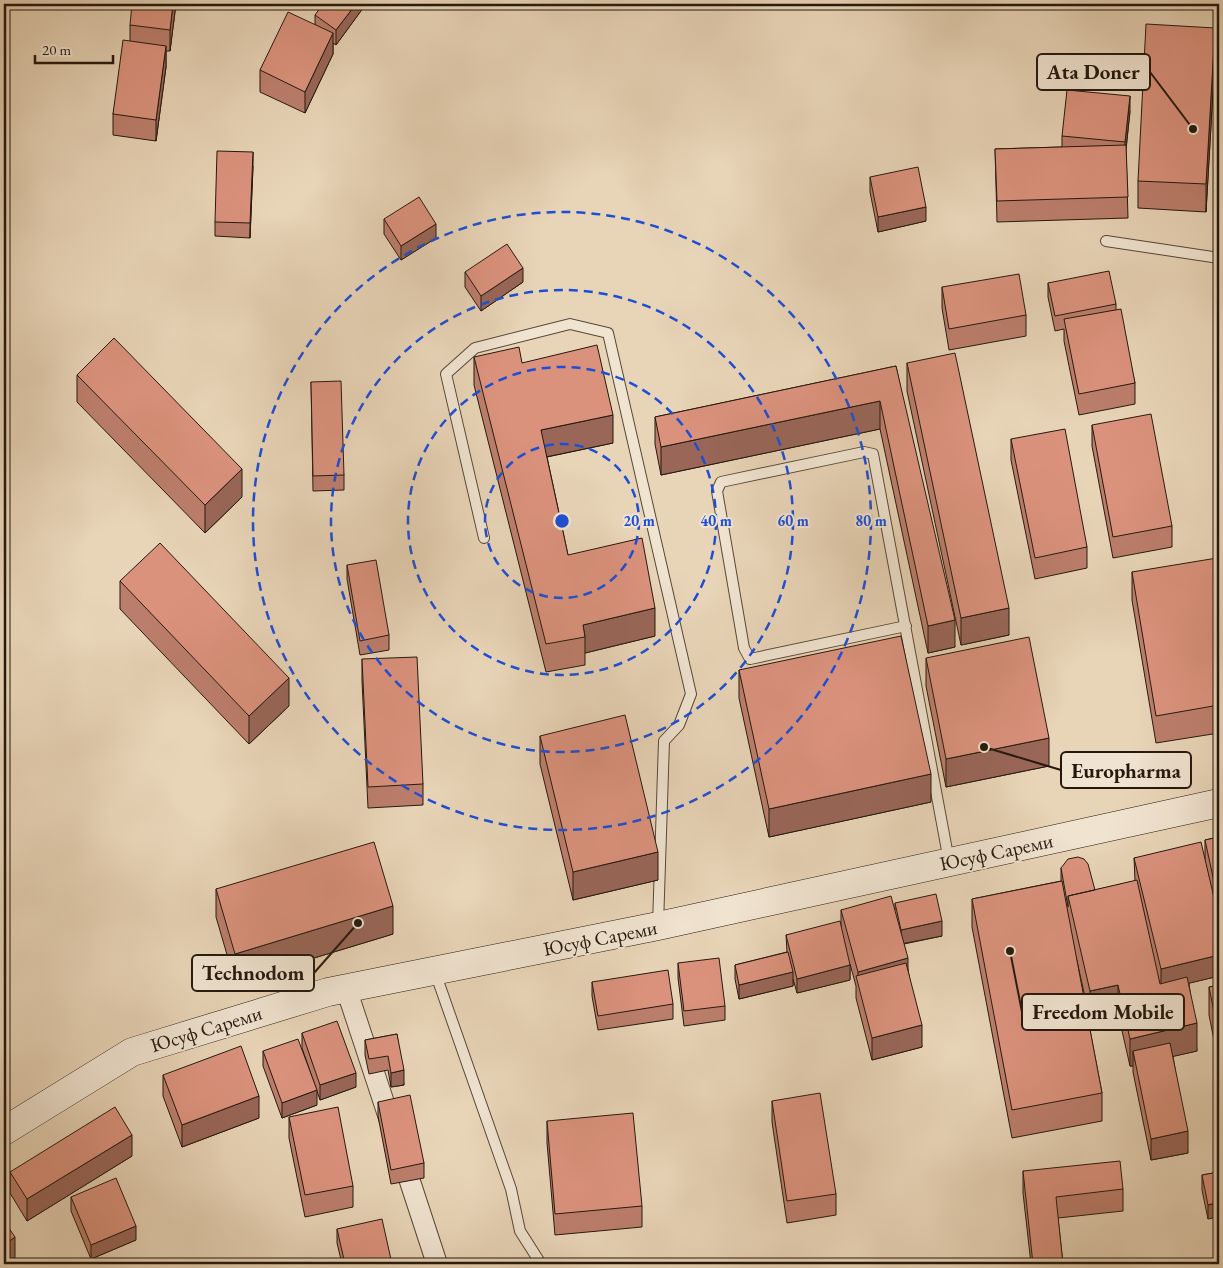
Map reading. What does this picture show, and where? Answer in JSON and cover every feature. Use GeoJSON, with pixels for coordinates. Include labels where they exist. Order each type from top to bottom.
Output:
{"type":"FeatureCollection","features":[{"type":"Feature","properties":{"kind":"main road","name":"Юсуф Сареми"},"geometry":{"type":"LineString","coordinates":[[4,1131],[132,1052],[318,995],[658,926],[1219,803]]}},
{"type":"Feature","properties":{"kind":"street"},"geometry":{"type":"LineString","coordinates":[[346,988],[437,1264]]}},
{"type":"Feature","properties":{"kind":"lane"},"geometry":{"type":"LineString","coordinates":[[1106,240],[1219,258]]}},
{"type":"Feature","properties":{"kind":"lane"},"geometry":{"type":"LineString","coordinates":[[484,538],[446,374],[475,348],[570,324],[608,333],[691,694],[679,725],[664,741],[658,926]]}},
{"type":"Feature","properties":{"kind":"lane"},"geometry":{"type":"LineString","coordinates":[[906,626],[750,659],[744,648],[717,491],[721,482],[864,452],[873,454],[906,626],[949,862]]}},
{"type":"Feature","properties":{"kind":"lane"},"geometry":{"type":"LineString","coordinates":[[434,971],[511,1189],[520,1231],[541,1264]]}},
{"type":"Feature","properties":{"kind":"building"},"geometry":{"type":"Polygon","coordinates":[[[132,4],[173,4],[170,30],[130,25],[132,4]]]}},
{"type":"Feature","properties":{"kind":"building"},"geometry":{"type":"Polygon","coordinates":[[[323,4],[356,4],[336,30],[315,15],[323,4]]]}},
{"type":"Feature","properties":{"kind":"building"},"geometry":{"type":"Polygon","coordinates":[[[288,12],[333,33],[305,92],[260,70],[288,12]]]}},
{"type":"Feature","properties":{"kind":"building"},"geometry":{"type":"Polygon","coordinates":[[[1146,24],[1215,28],[1206,184],[1138,181],[1146,24]]]}},
{"type":"Feature","properties":{"kind":"building"},"geometry":{"type":"Polygon","coordinates":[[[123,40],[166,46],[156,120],[113,114],[123,40]]]}},
{"type":"Feature","properties":{"kind":"building"},"geometry":{"type":"Polygon","coordinates":[[[1067,90],[1130,96],[1125,142],[1062,136],[1067,90]]]}},
{"type":"Feature","properties":{"kind":"building"},"geometry":{"type":"Polygon","coordinates":[[[1126,145],[1128,197],[997,201],[995,149],[1126,145]]]}},
{"type":"Feature","properties":{"kind":"building"},"geometry":{"type":"Polygon","coordinates":[[[217,151],[253,152],[250,223],[215,222],[217,151]]]}},
{"type":"Feature","properties":{"kind":"building"},"geometry":{"type":"Polygon","coordinates":[[[918,167],[926,207],[878,217],[870,177],[918,167]]]}},
{"type":"Feature","properties":{"kind":"building"},"geometry":{"type":"Polygon","coordinates":[[[419,197],[436,224],[401,246],[384,219],[419,197]]]}},
{"type":"Feature","properties":{"kind":"building"},"geometry":{"type":"Polygon","coordinates":[[[507,244],[523,268],[481,296],[465,272],[507,244]]]}},
{"type":"Feature","properties":{"kind":"building"},"geometry":{"type":"Polygon","coordinates":[[[1109,271],[1116,304],[1055,316],[1048,283],[1109,271]]]}},
{"type":"Feature","properties":{"kind":"building"},"geometry":{"type":"Polygon","coordinates":[[[1019,274],[1026,315],[949,329],[942,287],[1019,274]]]}},
{"type":"Feature","properties":{"kind":"building"},"geometry":{"type":"Polygon","coordinates":[[[1121,309],[1135,383],[1079,394],[1064,319],[1121,309]]]}},
{"type":"Feature","properties":{"kind":"building"},"geometry":{"type":"Polygon","coordinates":[[[114,338],[242,469],[205,505],[77,375],[114,338]]]}},
{"type":"Feature","properties":{"kind":"building"},"geometry":{"type":"Polygon","coordinates":[[[597,345],[613,415],[541,430],[568,555],[642,538],[655,608],[583,625],[585,637],[546,644],[474,357],[519,347],[522,363],[597,345]]]}},
{"type":"Feature","properties":{"kind":"building"},"geometry":{"type":"Polygon","coordinates":[[[955,353],[1009,608],[961,618],[907,363],[955,353]]]}},
{"type":"Feature","properties":{"kind":"building"},"geometry":{"type":"Polygon","coordinates":[[[896,366],[955,620],[928,626],[880,401],[661,447],[655,417],[896,366]]]}},
{"type":"Feature","properties":{"kind":"building"},"geometry":{"type":"Polygon","coordinates":[[[341,381],[344,475],[313,476],[311,382],[341,381]]]}},
{"type":"Feature","properties":{"kind":"building"},"geometry":{"type":"Polygon","coordinates":[[[1151,414],[1172,526],[1113,537],[1092,425],[1151,414]]]}},
{"type":"Feature","properties":{"kind":"building"},"geometry":{"type":"Polygon","coordinates":[[[1065,429],[1087,547],[1035,558],[1011,439],[1065,429]]]}},
{"type":"Feature","properties":{"kind":"building"},"geometry":{"type":"Polygon","coordinates":[[[160,543],[289,678],[249,716],[120,581],[160,543]]]}},
{"type":"Feature","properties":{"kind":"building"},"geometry":{"type":"Polygon","coordinates":[[[1217,558],[1219,573],[1219,705],[1156,716],[1132,572],[1217,558]]]}},
{"type":"Feature","properties":{"kind":"building"},"geometry":{"type":"Polygon","coordinates":[[[376,560],[389,635],[360,641],[347,565],[376,560]]]}},
{"type":"Feature","properties":{"kind":"building"},"geometry":{"type":"Polygon","coordinates":[[[901,636],[931,774],[769,809],[739,670],[901,636]]]}},
{"type":"Feature","properties":{"kind":"building"},"geometry":{"type":"Polygon","coordinates":[[[1029,637],[1049,738],[946,759],[926,658],[1029,637]]]}},
{"type":"Feature","properties":{"kind":"building"},"geometry":{"type":"Polygon","coordinates":[[[417,657],[423,784],[368,787],[362,659],[417,657]]]}},
{"type":"Feature","properties":{"kind":"building"},"geometry":{"type":"Polygon","coordinates":[[[625,715],[658,852],[573,872],[540,736],[625,715]]]}},
{"type":"Feature","properties":{"kind":"building"},"geometry":{"type":"Polygon","coordinates":[[[1219,837],[1219,905],[1205,840],[1219,837]]]}},
{"type":"Feature","properties":{"kind":"building"},"geometry":{"type":"Polygon","coordinates":[[[374,842],[393,906],[235,954],[216,889],[374,842]]]}},
{"type":"Feature","properties":{"kind":"building"},"geometry":{"type":"Polygon","coordinates":[[[1201,842],[1219,919],[1219,955],[1161,969],[1134,858],[1201,842]]]}},
{"type":"Feature","properties":{"kind":"building"},"geometry":{"type":"Polygon","coordinates":[[[1078,857],[1084,859],[1088,864],[1095,890],[1068,896],[1068,907],[1061,868],[1068,859],[1078,857]]]}},
{"type":"Feature","properties":{"kind":"building"},"geometry":{"type":"Polygon","coordinates":[[[1137,880],[1160,984],[1187,977],[1197,1023],[1130,1039],[1118,985],[1090,991],[1068,896],[1137,880]]]}},
{"type":"Feature","properties":{"kind":"building"},"geometry":{"type":"Polygon","coordinates":[[[1062,881],[1102,1093],[1012,1110],[972,899],[1062,881]]]}},
{"type":"Feature","properties":{"kind":"building"},"geometry":{"type":"Polygon","coordinates":[[[936,894],[942,921],[901,930],[895,903],[936,894]]]}},
{"type":"Feature","properties":{"kind":"building"},"geometry":{"type":"Polygon","coordinates":[[[891,896],[908,958],[858,972],[841,910],[891,896]]]}},
{"type":"Feature","properties":{"kind":"building"},"geometry":{"type":"Polygon","coordinates":[[[840,921],[850,965],[797,979],[786,935],[840,921]]]}},
{"type":"Feature","properties":{"kind":"building"},"geometry":{"type":"Polygon","coordinates":[[[788,952],[793,972],[739,985],[735,965],[788,952]]]}},
{"type":"Feature","properties":{"kind":"building"},"geometry":{"type":"Polygon","coordinates":[[[719,958],[725,1006],[684,1011],[678,963],[719,958]]]}},
{"type":"Feature","properties":{"kind":"building"},"geometry":{"type":"Polygon","coordinates":[[[906,963],[922,1025],[872,1038],[856,976],[906,963]]]}},
{"type":"Feature","properties":{"kind":"building"},"geometry":{"type":"Polygon","coordinates":[[[668,970],[673,1004],[598,1016],[592,982],[668,970]]]}},
{"type":"Feature","properties":{"kind":"building"},"geometry":{"type":"Polygon","coordinates":[[[1219,985],[1219,1037],[1209,987],[1219,985]]]}},
{"type":"Feature","properties":{"kind":"building"},"geometry":{"type":"Polygon","coordinates":[[[337,1021],[356,1073],[320,1085],[302,1033],[337,1021]]]}},
{"type":"Feature","properties":{"kind":"building"},"geometry":{"type":"Polygon","coordinates":[[[397,1034],[404,1070],[391,1073],[388,1056],[369,1059],[365,1040],[397,1034]]]}},
{"type":"Feature","properties":{"kind":"building"},"geometry":{"type":"Polygon","coordinates":[[[298,1039],[317,1090],[282,1103],[263,1051],[298,1039]]]}},
{"type":"Feature","properties":{"kind":"building"},"geometry":{"type":"Polygon","coordinates":[[[1170,1043],[1188,1131],[1151,1139],[1133,1051],[1170,1043]]]}},
{"type":"Feature","properties":{"kind":"building"},"geometry":{"type":"Polygon","coordinates":[[[241,1046],[259,1096],[182,1125],[163,1075],[241,1046]]]}},
{"type":"Feature","properties":{"kind":"building"},"geometry":{"type":"Polygon","coordinates":[[[820,1093],[836,1194],[787,1201],[772,1101],[820,1093]]]}},
{"type":"Feature","properties":{"kind":"building"},"geometry":{"type":"Polygon","coordinates":[[[410,1095],[424,1163],[391,1170],[378,1102],[410,1095]]]}},
{"type":"Feature","properties":{"kind":"building"},"geometry":{"type":"Polygon","coordinates":[[[115,1107],[132,1135],[27,1199],[10,1172],[115,1107]]]}},
{"type":"Feature","properties":{"kind":"building"},"geometry":{"type":"Polygon","coordinates":[[[338,1107],[353,1186],[305,1195],[289,1117],[338,1107]]]}},
{"type":"Feature","properties":{"kind":"building"},"geometry":{"type":"Polygon","coordinates":[[[633,1113],[642,1206],[555,1214],[547,1121],[633,1113]]]}},
{"type":"Feature","properties":{"kind":"building"},"geometry":{"type":"Polygon","coordinates":[[[1120,1161],[1123,1189],[1056,1197],[1063,1264],[1033,1264],[1023,1171],[1120,1161]]]}},
{"type":"Feature","properties":{"kind":"building"},"geometry":{"type":"Polygon","coordinates":[[[1219,1172],[1219,1202],[1208,1205],[1202,1175],[1219,1172]]]}},
{"type":"Feature","properties":{"kind":"building"},"geometry":{"type":"Polygon","coordinates":[[[116,1178],[136,1226],[91,1245],[71,1197],[116,1178]]]}},
{"type":"Feature","properties":{"kind":"building"},"geometry":{"type":"Polygon","coordinates":[[[382,1219],[392,1264],[345,1264],[337,1229],[382,1219]]]}},
{"type":"Feature","properties":{"kind":"building"},"geometry":{"type":"Polygon","coordinates":[[[4,1221],[15,1237],[4,1245],[4,1221]]]}},
{"type":"Feature","properties":{"kind":"place","name":"Ata Doner"},"geometry":{"type":"Point","coordinates":[1193,129]}},
{"type":"Feature","properties":{"kind":"place","name":"Europharma"},"geometry":{"type":"Point","coordinates":[984,747]}},
{"type":"Feature","properties":{"kind":"place","name":"Technodom"},"geometry":{"type":"Point","coordinates":[358,923]}},
{"type":"Feature","properties":{"kind":"place","name":"Freedom Mobile"},"geometry":{"type":"Point","coordinates":[1010,951]}}]}
